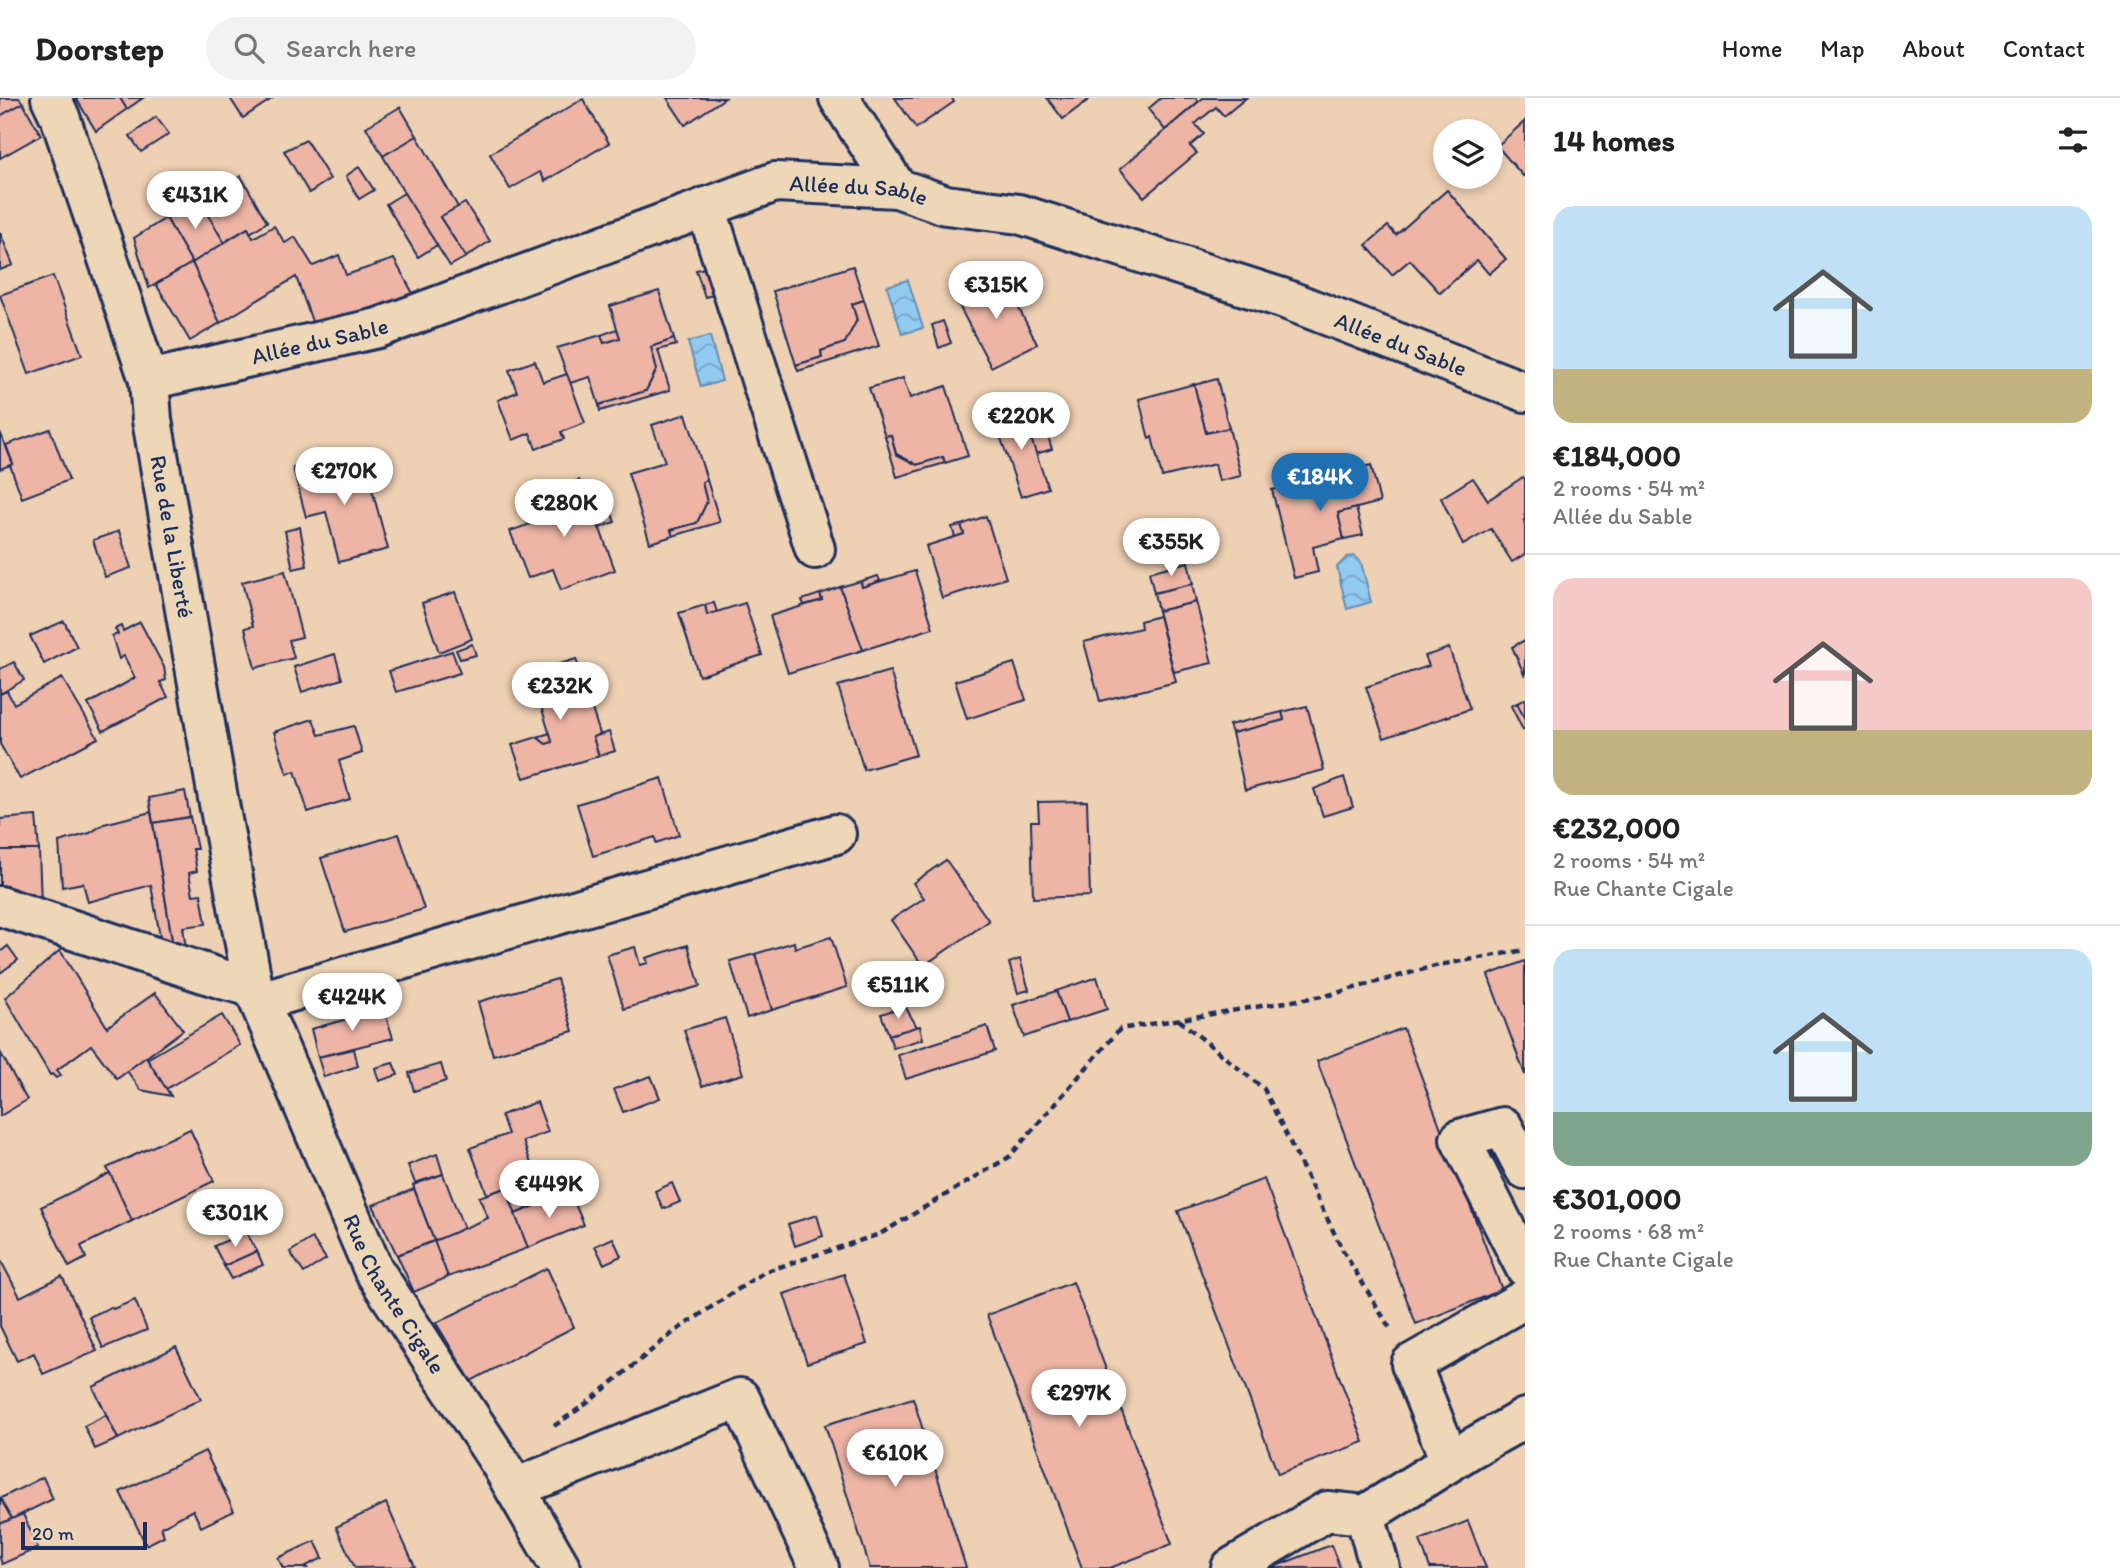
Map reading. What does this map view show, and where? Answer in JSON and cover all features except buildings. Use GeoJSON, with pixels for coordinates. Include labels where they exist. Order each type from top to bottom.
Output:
{"type":"FeatureCollection","features":[{"type":"Feature","properties":{"kind":"street","name":"Rue de la Liberté"},"geometry":{"type":"LineString","coordinates":[[51,98],[60,117],[149,380],[152,420],[218,798],[256,994]]}},
{"type":"Feature","properties":{"kind":"street"},"geometry":{"type":"LineString","coordinates":[[839,98],[897,188]]}},
{"type":"Feature","properties":{"kind":"street","name":"Allée du Sable"},"geometry":{"type":"LineString","coordinates":[[149,380],[378,328],[775,182],[897,188],[946,205],[1028,217],[1285,299],[1525,392]]}},
{"type":"Feature","properties":{"kind":"street"},"geometry":{"type":"LineString","coordinates":[[706,207],[815,549]]}},
{"type":"Feature","properties":{"kind":"street"},"geometry":{"type":"LineString","coordinates":[[0,905],[222,979],[256,994],[836,834]]}},
{"type":"Feature","properties":{"kind":"street","name":"Rue Chante Cigale"},"geometry":{"type":"LineString","coordinates":[[256,994],[373,1269],[515,1488],[561,1568]]}},
{"type":"Feature","properties":{"kind":"street"},"geometry":{"type":"LineString","coordinates":[[1525,1170],[1503,1127],[1460,1139],[1525,1267]]}},
{"type":"Feature","properties":{"kind":"street"},"geometry":{"type":"LineString","coordinates":[[1450,1461],[1411,1364],[1525,1299]]}},
{"type":"Feature","properties":{"kind":"street"},"geometry":{"type":"LineString","coordinates":[[515,1488],[740,1398],[819,1568]]}},
{"type":"Feature","properties":{"kind":"street"},"geometry":{"type":"LineString","coordinates":[[1231,1568],[1326,1511],[1365,1515],[1450,1461],[1525,1418]]}},
{"type":"Feature","properties":{"kind":"street"},"geometry":{"type":"LineString","coordinates":[[1365,1515],[1380,1568]]}},
{"type":"Feature","properties":{"kind":"path"},"geometry":{"type":"LineString","coordinates":[[554,1426],[586,1404],[674,1332],[764,1272],[880,1234],[1009,1157],[1120,1029],[1329,995],[1439,965],[1525,950]]}},
{"type":"Feature","properties":{"kind":"path"},"geometry":{"type":"LineString","coordinates":[[1178,1020],[1264,1089],[1342,1249],[1411,1364]]}},
{"type":"Feature","properties":{"kind":"water"},"geometry":{"type":"Polygon","coordinates":[[[908,280],[923,328],[902,334],[887,286],[908,280]]]}},
{"type":"Feature","properties":{"kind":"water"},"geometry":{"type":"Polygon","coordinates":[[[710,336],[722,381],[701,387],[688,342],[710,336]]]}},
{"type":"Feature","properties":{"kind":"water"},"geometry":{"type":"Polygon","coordinates":[[[1355,556],[1361,562],[1371,602],[1347,609],[1337,567],[1347,557],[1355,556]]]}}]}
